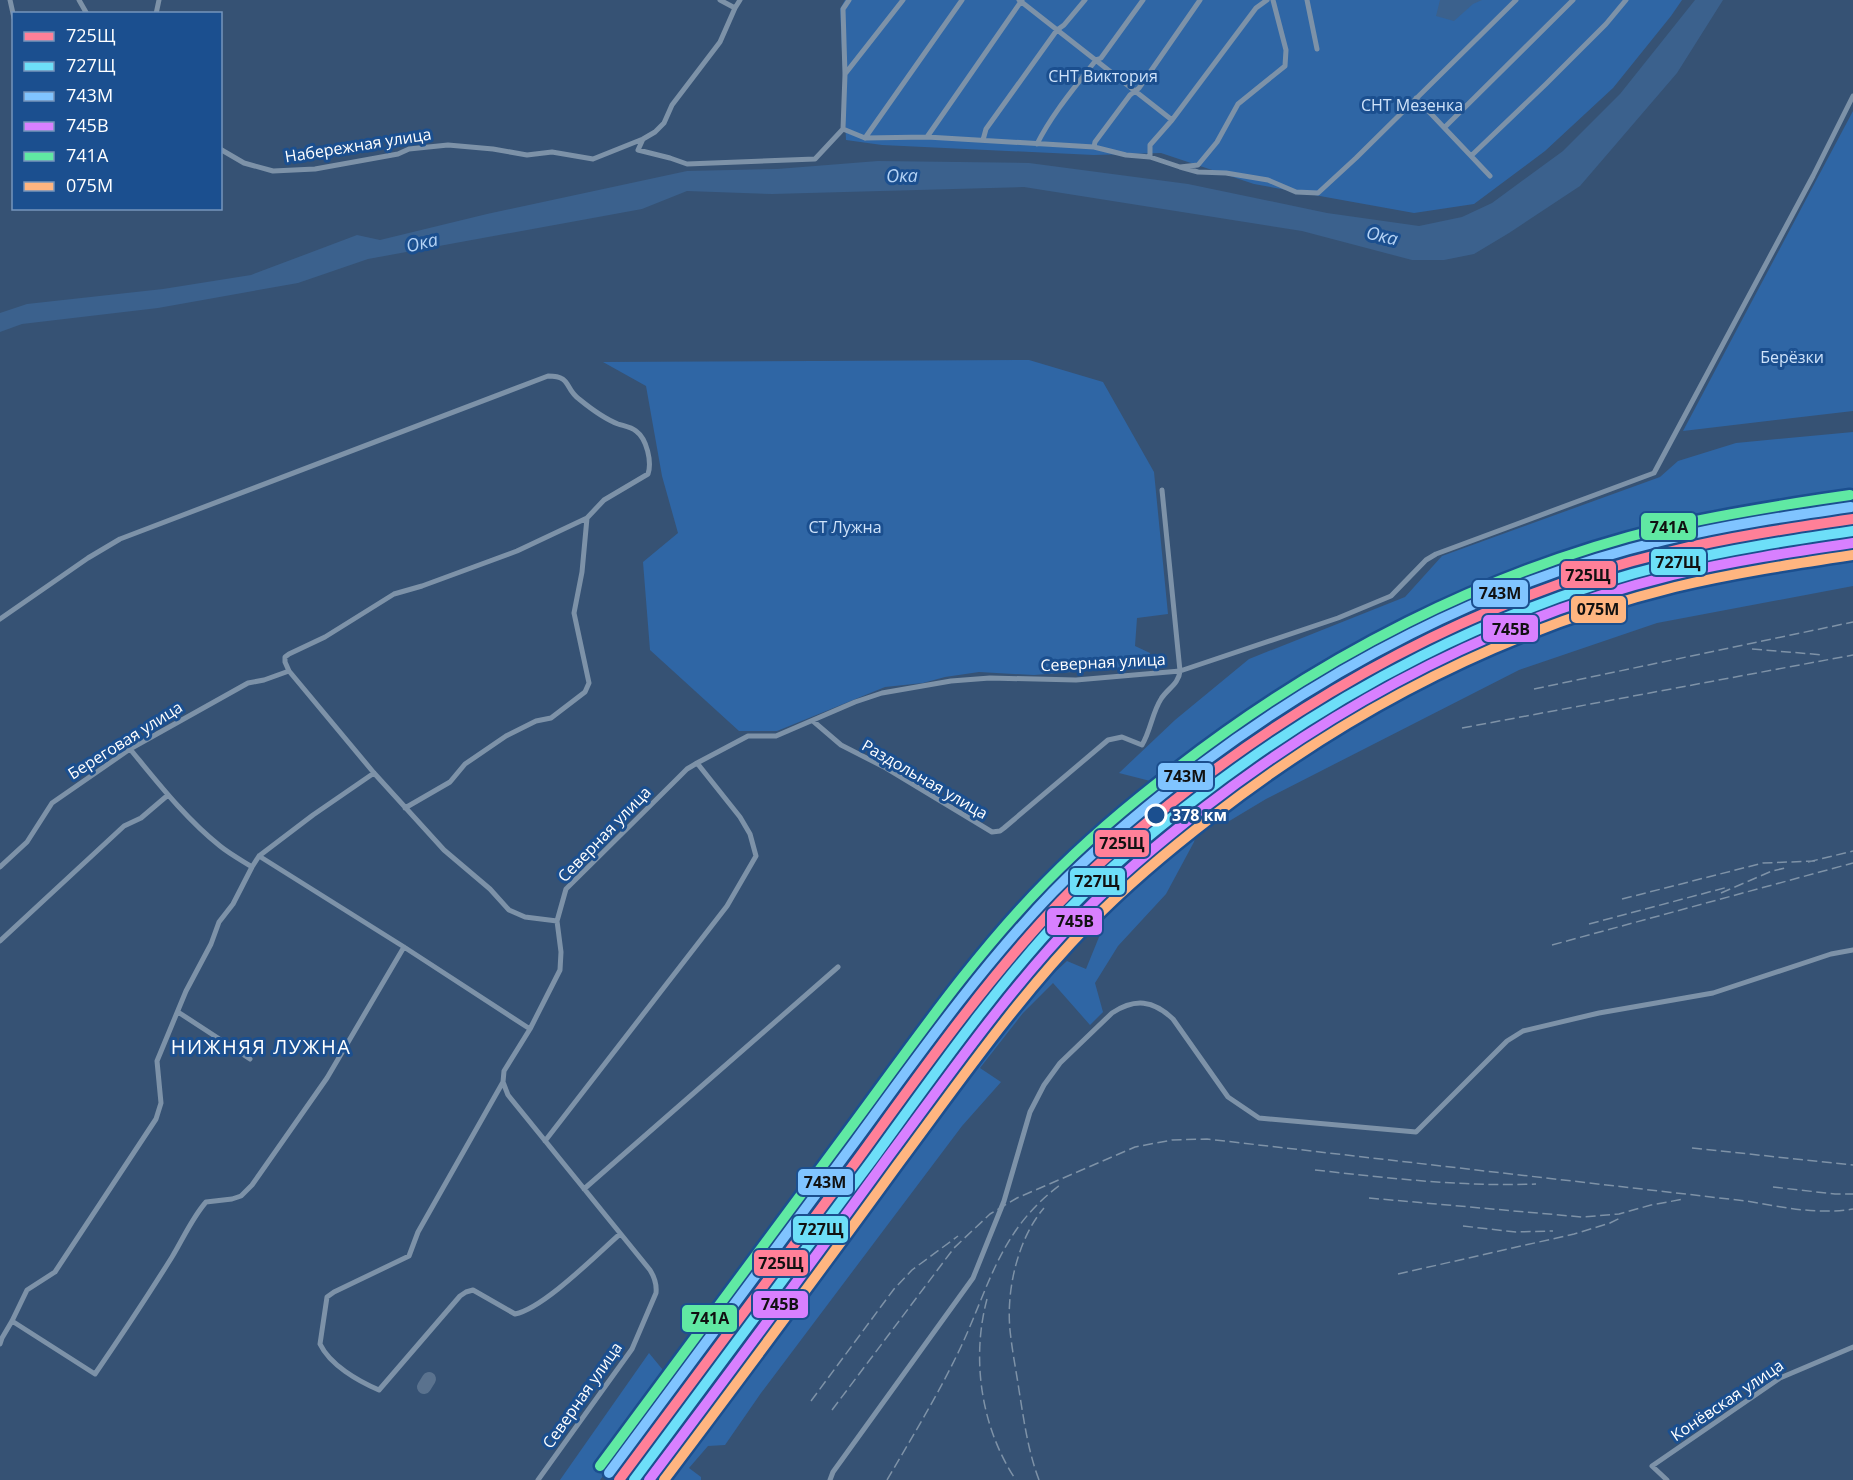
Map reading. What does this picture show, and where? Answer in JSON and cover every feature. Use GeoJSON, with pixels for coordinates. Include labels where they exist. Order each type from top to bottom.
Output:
{"type":"FeatureCollection","features":[{"type":"Feature","properties":{"kind":"street"},"geometry":{"type":"LineString","coordinates":[[720,0],[735,8],[740,0]]}},
{"type":"Feature","properties":{"kind":"street"},"geometry":{"type":"LineString","coordinates":[[643,139],[638,150],[687,164],[815,159],[843,129],[845,74],[843,9],[849,0]]}},
{"type":"Feature","properties":{"kind":"street"},"geometry":{"type":"LineString","coordinates":[[845,74],[903,0]]}},
{"type":"Feature","properties":{"kind":"street"},"geometry":{"type":"LineString","coordinates":[[865,138],[962,0]]}},
{"type":"Feature","properties":{"kind":"street"},"geometry":{"type":"LineString","coordinates":[[927,137],[1020,0],[1173,120]]}},
{"type":"Feature","properties":{"kind":"street"},"geometry":{"type":"LineString","coordinates":[[983,140],[986,129],[1057,30],[1064,25],[1084,0]]}},
{"type":"Feature","properties":{"kind":"street"},"geometry":{"type":"LineString","coordinates":[[1037,144],[1044,130],[1143,0]]}},
{"type":"Feature","properties":{"kind":"street"},"geometry":{"type":"LineString","coordinates":[[1094,147],[1095,142],[1134,91],[1139,88],[1200,0]]}},
{"type":"Feature","properties":{"kind":"street"},"geometry":{"type":"LineString","coordinates":[[1150,157],[1150,146],[1173,120],[1256,8],[1266,0]]}},
{"type":"Feature","properties":{"kind":"street"},"geometry":{"type":"LineString","coordinates":[[1180,167],[1198,165],[1217,142],[1238,104],[1285,66],[1286,50],[1273,0]]}},
{"type":"Feature","properties":{"kind":"street"},"geometry":{"type":"LineString","coordinates":[[1307,0],[1317,49]]}},
{"type":"Feature","properties":{"kind":"street"},"geometry":{"type":"LineString","coordinates":[[843,129],[865,138],[927,137],[1094,147],[1150,157],[1198,172],[1226,173],[1268,180],[1296,192],[1318,193],[1516,0]]}},
{"type":"Feature","properties":{"kind":"street"},"geometry":{"type":"LineString","coordinates":[[1445,127],[1573,0]]}},
{"type":"Feature","properties":{"kind":"street"},"geometry":{"type":"LineString","coordinates":[[1472,155],[1606,24],[1626,0]]}},
{"type":"Feature","properties":{"kind":"street","name":"Набережная улица"},"geometry":{"type":"LineString","coordinates":[[222,150],[244,163],[273,171],[315,168],[398,154],[409,149],[448,145],[527,155],[552,152],[593,159],[656,132],[664,123],[672,105],[720,42],[735,8]]}},
{"type":"Feature","properties":{"kind":"street","name":"Северная улица"},"geometry":{"type":"LineString","coordinates":[[538,1480],[632,1349],[657,1286],[655,1278],[508,1095],[503,1082],[504,1071],[530,1029],[560,970],[561,952],[557,921],[566,890],[682,774],[697,763],[748,736],[776,736],[855,702],[882,693],[951,681],[990,678],[1076,680],[1180,671],[1338,618],[1391,596],[1426,560],[1436,554],[1654,473],[1813,176],[1853,96]]}},
{"type":"Feature","properties":{"kind":"street"},"geometry":{"type":"LineString","coordinates":[[1416,98],[1490,176]]}},
{"type":"Feature","properties":{"kind":"street"},"geometry":{"type":"LineString","coordinates":[[0,619],[88,558],[120,539],[548,376],[564,379],[573,394],[580,400],[617,424],[636,431],[644,441],[649,463],[648,474],[604,500],[586,518],[517,551],[394,594],[325,637],[285,657],[289,671],[374,773],[444,850],[490,889],[509,910],[525,917],[557,921]]}},
{"type":"Feature","properties":{"kind":"street"},"geometry":{"type":"LineString","coordinates":[[1162,490],[1180,671]]}},
{"type":"Feature","properties":{"kind":"street"},"geometry":{"type":"LineString","coordinates":[[405,808],[450,782],[465,764],[506,736],[536,721],[551,718],[585,692],[589,682],[574,613],[582,572],[586,518]]}},
{"type":"Feature","properties":{"kind":"street","name":"Береговая улица"},"geometry":{"type":"LineString","coordinates":[[0,867],[27,842],[52,803],[130,749],[248,682],[264,680],[289,671]]}},
{"type":"Feature","properties":{"kind":"street","name":"Раздольная улица"},"geometry":{"type":"LineString","coordinates":[[813,721],[840,745],[886,768],[987,831],[1000,831],[1108,740],[1122,737],[1142,745],[1147,737],[1153,714],[1162,697],[1180,677],[1180,671]]}},
{"type":"Feature","properties":{"kind":"street"},"geometry":{"type":"LineString","coordinates":[[130,749],[168,795],[221,847],[252,867]]}},
{"type":"Feature","properties":{"kind":"street"},"geometry":{"type":"LineString","coordinates":[[545,1141],[727,906],[756,856],[750,834],[740,817],[697,763]]}},
{"type":"Feature","properties":{"kind":"street"},"geometry":{"type":"LineString","coordinates":[[0,1344],[27,1290],[55,1272],[156,1119],[161,1103],[157,1060],[186,991],[211,944],[219,922],[259,856],[374,773]]}},
{"type":"Feature","properties":{"kind":"street"},"geometry":{"type":"LineString","coordinates":[[0,941],[124,826],[141,818],[168,795]]}},
{"type":"Feature","properties":{"kind":"street"},"geometry":{"type":"LineString","coordinates":[[259,856],[530,1029]]}},
{"type":"Feature","properties":{"kind":"street"},"geometry":{"type":"LineString","coordinates":[[12,1321],[95,1374],[178,1247],[198,1210],[206,1202],[241,1196],[280,1148],[327,1078],[404,947]]}},
{"type":"Feature","properties":{"kind":"street"},"geometry":{"type":"LineString","coordinates":[[830,1480],[833,1472],[973,1278],[1004,1202],[1030,1112],[1044,1085],[1060,1063],[1121,1007],[1146,1004],[1160,1008],[1167,1013],[1228,1097],[1259,1118],[1416,1132],[1507,1041],[1523,1031],[1599,1013],[1713,993],[1831,954],[1853,950]]}},
{"type":"Feature","properties":{"kind":"street"},"geometry":{"type":"LineString","coordinates":[[584,1189],[838,967]]}},
{"type":"Feature","properties":{"kind":"street"},"geometry":{"type":"LineString","coordinates":[[178,1011],[250,1059]]}},
{"type":"Feature","properties":{"kind":"street"},"geometry":{"type":"LineString","coordinates":[[503,1082],[418,1232],[409,1256],[327,1297],[320,1344],[323,1350],[351,1376],[379,1390],[460,1296],[466,1292],[473,1290],[515,1314],[524,1312],[551,1294],[620,1234]]}},
{"type":"Feature","properties":{"kind":"street","name":"Конёвская улица"},"geometry":{"type":"LineString","coordinates":[[1667,1480],[1652,1466],[1780,1378],[1853,1347]]}},
{"type":"Feature","properties":{"kind":"green space"},"geometry":{"type":"Polygon","coordinates":[[[845,0],[1682,0],[1613,88],[1545,151],[1474,204],[1414,213],[1254,184],[1161,153],[1094,155],[882,145],[846,140],[840,9],[845,0]]]}},
{"type":"Feature","properties":{"kind":"green space","name":"Берёзки"},"geometry":{"type":"Polygon","coordinates":[[[1853,111],[1853,411],[1683,431],[1853,111]]]}},
{"type":"Feature","properties":{"kind":"green space","name":"СТ Лужна"},"geometry":{"type":"Polygon","coordinates":[[[1029,360],[1103,382],[1154,472],[1168,614],[1137,618],[1135,646],[1150,653],[1149,666],[1034,675],[979,672],[945,677],[923,683],[885,687],[777,731],[739,731],[650,650],[643,562],[678,533],[662,476],[646,386],[603,362],[1029,360]]]}},
{"type":"Feature","properties":{"kind":"green space"},"geometry":{"type":"Polygon","coordinates":[[[1853,432],[1853,506],[1711,521],[1497,583],[1472,601],[1275,698],[1166,785],[1119,773],[1175,720],[1249,659],[1405,597],[1442,556],[1660,477],[1678,461],[1736,443],[1853,432]]]}},
{"type":"Feature","properties":{"kind":"green space"},"geometry":{"type":"Polygon","coordinates":[[[1853,538],[1853,586],[1657,623],[1519,670],[1266,799],[1226,823],[1211,795],[1361,688],[1513,618],[1671,566],[1853,538]]]}},
{"type":"Feature","properties":{"kind":"green space"},"geometry":{"type":"Polygon","coordinates":[[[1188,809],[1202,809],[1194,842],[1166,894],[1118,946],[1095,983],[1103,1012],[1090,1025],[1053,983],[1023,1013],[980,1068],[1001,1082],[962,1126],[761,1393],[725,1445],[708,1446],[689,1468],[701,1477],[701,1480],[646,1480],[741,1354],[1002,1021],[1067,961],[1086,969],[1099,937],[1099,900],[1188,809]]]}},
{"type":"Feature","properties":{"kind":"green space"},"geometry":{"type":"Polygon","coordinates":[[[649,1353],[672,1381],[600,1480],[560,1480],[649,1353]]]}},
{"type":"Feature","properties":{"kind":"water"},"geometry":{"type":"Polygon","coordinates":[[[1440,0],[1482,0],[1473,4],[1454,21],[1436,16],[1440,0]]]}},
{"type":"Feature","properties":{"kind":"water","name":"Ока"},"geometry":{"type":"Polygon","coordinates":[[[1695,0],[1723,0],[1677,73],[1580,186],[1474,254],[1444,260],[1412,260],[1302,231],[1024,187],[772,194],[687,191],[642,209],[368,259],[298,283],[158,308],[22,324],[0,332],[0,313],[27,304],[163,289],[251,275],[357,235],[380,240],[487,214],[687,171],[777,169],[878,161],[1029,163],[1188,184],[1327,213],[1419,226],[1462,217],[1492,203],[1563,151],[1620,94],[1695,0]]]}},
{"type":"Feature","properties":{"kind":"taxiway"},"geometry":{"type":"LineString","coordinates":[[424,1387],[429,1379]]}},
{"type":"Feature","properties":{"kind":"railway"},"geometry":{"type":"LineString","coordinates":[[1534,689],[1853,622]]}},
{"type":"Feature","properties":{"kind":"railway"},"geometry":{"type":"LineString","coordinates":[[1752,649],[1824,655]]}},
{"type":"Feature","properties":{"kind":"railway"},"geometry":{"type":"LineString","coordinates":[[1462,728],[1853,655]]}},
{"type":"Feature","properties":{"kind":"railway"},"geometry":{"type":"LineString","coordinates":[[1808,862],[1853,851]]}},
{"type":"Feature","properties":{"kind":"railway"},"geometry":{"type":"LineString","coordinates":[[1622,899],[1763,863],[1815,861]]}},
{"type":"Feature","properties":{"kind":"railway"},"geometry":{"type":"LineString","coordinates":[[1552,945],[1853,863]]}},
{"type":"Feature","properties":{"kind":"railway"},"geometry":{"type":"LineString","coordinates":[[1721,893],[1772,871],[1785,868]]}},
{"type":"Feature","properties":{"kind":"railway"},"geometry":{"type":"LineString","coordinates":[[1589,924],[1728,887]]}},
{"type":"Feature","properties":{"kind":"railway"},"geometry":{"type":"LineString","coordinates":[[832,1410],[954,1248],[990,1214],[1017,1198],[1135,1147],[1172,1140],[1207,1139],[1746,1201],[1800,1210],[1853,1209]]}},
{"type":"Feature","properties":{"kind":"railway"},"geometry":{"type":"LineString","coordinates":[[1692,1148],[1853,1165]]}},
{"type":"Feature","properties":{"kind":"railway"},"geometry":{"type":"LineString","coordinates":[[1315,1170],[1453,1183],[1536,1184]]}},
{"type":"Feature","properties":{"kind":"railway"},"geometry":{"type":"LineString","coordinates":[[887,1480],[949,1371],[1008,1242],[1039,1203],[1060,1185]]}},
{"type":"Feature","properties":{"kind":"railway"},"geometry":{"type":"LineString","coordinates":[[1773,1187],[1853,1194]]}},
{"type":"Feature","properties":{"kind":"railway"},"geometry":{"type":"LineString","coordinates":[[1369,1198],[1582,1217],[1619,1214],[1684,1199]]}},
{"type":"Feature","properties":{"kind":"railway"},"geometry":{"type":"LineString","coordinates":[[1039,1480],[1025,1424],[1009,1315],[1012,1282],[1021,1249],[1027,1234],[1044,1208]]}},
{"type":"Feature","properties":{"kind":"railway"},"geometry":{"type":"LineString","coordinates":[[1398,1274],[1574,1234],[1622,1217]]}},
{"type":"Feature","properties":{"kind":"railway"},"geometry":{"type":"LineString","coordinates":[[1463,1226],[1516,1232],[1553,1231]]}},
{"type":"Feature","properties":{"kind":"railway"},"geometry":{"type":"LineString","coordinates":[[811,1401],[894,1289],[912,1270],[958,1236]]}},
{"type":"Feature","properties":{"kind":"railway"},"geometry":{"type":"LineString","coordinates":[[987,1299],[980,1345],[982,1392],[994,1438],[1016,1480]]}},
{"type":"Feature","properties":{"kind":"transit line","name":"741А"},"geometry":{"type":"LineString","coordinates":[[600,1466],[918,1037],[992,941],[1077,851],[1160,781],[1288,690],[1407,622],[1469,594],[1532,568],[1597,546],[1663,528],[1850,495]]}},
{"type":"Feature","properties":{"kind":"transit line","name":"743М"},"geometry":{"type":"LineString","coordinates":[[609,1473],[974,983],[1053,892],[1132,819],[1183,778],[1293,700],[1352,665],[1411,634],[1535,579],[1665,540],[1735,525],[1851,507]]}},
{"type":"Feature","properties":{"kind":"transit line","name":"725Щ"},"geometry":{"type":"LineString","coordinates":[[619,1480],[930,1060],[1006,963],[1032,932],[1090,872],[1189,789],[1243,749],[1357,677],[1416,645],[1539,591],[1668,552],[1737,537],[1853,519]]}},
{"type":"Feature","properties":{"kind":"transit line","name":"727Щ"},"geometry":{"type":"LineString","coordinates":[[634,1480],[992,998],[1042,938],[1084,894],[1180,811],[1250,759],[1306,722],[1421,656],[1481,628],[1543,603],[1670,564],[1739,549],[1853,531]]}},
{"type":"Feature","properties":{"kind":"transit line","name":"745В"},"geometry":{"type":"LineString","coordinates":[[649,1480],[955,1066],[1027,975],[1079,917],[1109,888],[1205,807],[1258,768],[1369,698],[1486,639],[1547,614],[1673,575],[1740,561],[1853,543]]}},
{"type":"Feature","properties":{"kind":"transit line","name":"075М"},"geometry":{"type":"LineString","coordinates":[[664,1480],[1013,1010],[1103,910],[1197,829],[1266,777],[1320,741],[1432,677],[1491,650],[1551,625],[1675,587],[1741,573],[1853,555]]}},
{"type":"Feature","properties":{"kind":"place","name":"378 км"},"geometry":{"type":"Point","coordinates":[1156,815]}},
{"type":"Feature","properties":{"kind":"district","name":"НИЖНЯЯ ЛУЖНА"},"geometry":{"type":"Point","coordinates":[261,1047]}},
{"type":"Feature","properties":{"kind":"park label","name":"СНТ Виктория"},"geometry":{"type":"Point","coordinates":[1103,76]}},
{"type":"Feature","properties":{"kind":"park label","name":"СНТ Мезенка"},"geometry":{"type":"Point","coordinates":[1412,105]}}]}
